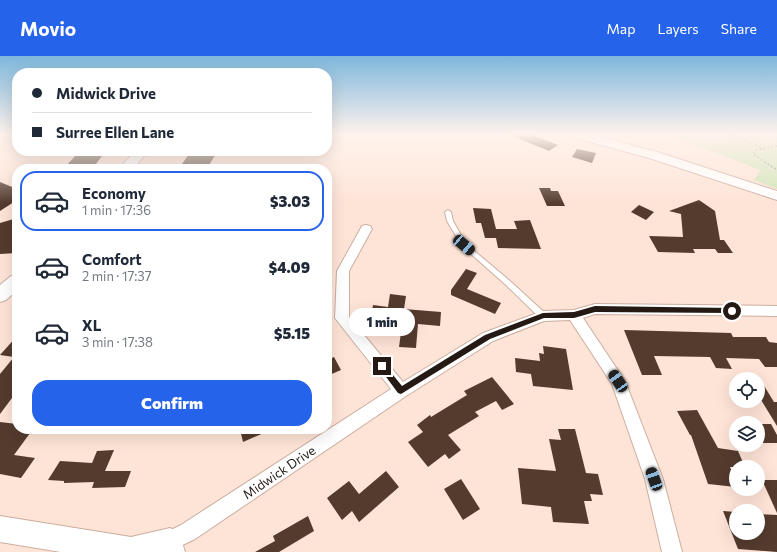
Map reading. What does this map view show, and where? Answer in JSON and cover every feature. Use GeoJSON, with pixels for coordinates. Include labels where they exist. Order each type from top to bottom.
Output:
{"type":"FeatureCollection","features":[{"type":"Feature","properties":{"kind":"main road"},"geometry":{"type":"LineString","coordinates":[[663,158],[777,196]]}},
{"type":"Feature","properties":{"kind":"main road"},"geometry":{"type":"LineString","coordinates":[[0,295],[12,284]]}},
{"type":"Feature","properties":{"kind":"main road","name":"Midwick Drive"},"geometry":{"type":"LineString","coordinates":[[0,529],[131,550],[171,546]]}},
{"type":"Feature","properties":{"kind":"street"},"geometry":{"type":"LineString","coordinates":[[366,229],[343,271],[342,318],[401,390]]}},
{"type":"Feature","properties":{"kind":"street","name":"Midwick Drive"},"geometry":{"type":"LineString","coordinates":[[171,546],[188,532],[401,390],[488,337],[543,316],[574,315],[595,309],[777,311]]}},
{"type":"Feature","properties":{"kind":"street"},"geometry":{"type":"LineString","coordinates":[[574,315],[618,381],[654,479],[672,552]]}},
{"type":"Feature","properties":{"kind":"lane"},"geometry":{"type":"LineString","coordinates":[[448,212],[450,221],[464,245],[508,282],[543,316]]}},
{"type":"Feature","properties":{"kind":"path"},"geometry":{"type":"LineString","coordinates":[[759,158],[777,170]]}},
{"type":"Feature","properties":{"kind":"green space"},"geometry":{"type":"Polygon","coordinates":[[[729,158],[777,158],[777,189],[754,180],[760,170],[729,158]]]}},
{"type":"Feature","properties":{"kind":"building"},"geometry":{"type":"Polygon","coordinates":[[[73,158],[100,158],[96,164],[68,164],[73,158]]]}},
{"type":"Feature","properties":{"kind":"building"},"geometry":{"type":"Polygon","coordinates":[[[186,158],[213,158],[210,164],[182,164],[186,158]]]}},
{"type":"Feature","properties":{"kind":"building"},"geometry":{"type":"Polygon","coordinates":[[[576,158],[594,158],[592,163],[576,158]]]}},
{"type":"Feature","properties":{"kind":"building"},"geometry":{"type":"Polygon","coordinates":[[[0,182],[12,187],[12,203],[0,211],[0,182]]]}},
{"type":"Feature","properties":{"kind":"building"},"geometry":{"type":"Polygon","coordinates":[[[539,188],[550,188],[551,191],[558,191],[565,206],[547,206],[539,188]]]}},
{"type":"Feature","properties":{"kind":"building"},"geometry":{"type":"Polygon","coordinates":[[[699,200],[715,211],[720,240],[724,240],[733,253],[718,253],[715,249],[693,249],[695,253],[658,252],[649,236],[683,237],[681,214],[669,211],[699,200]]]}},
{"type":"Feature","properties":{"kind":"building"},"geometry":{"type":"Polygon","coordinates":[[[639,205],[654,212],[646,220],[631,212],[639,205]]]}},
{"type":"Feature","properties":{"kind":"building"},"geometry":{"type":"Polygon","coordinates":[[[473,208],[491,209],[496,229],[517,229],[514,221],[530,220],[541,249],[498,248],[496,238],[485,238],[481,223],[476,223],[473,208]]]}},
{"type":"Feature","properties":{"kind":"building"},"geometry":{"type":"Polygon","coordinates":[[[12,219],[12,253],[0,254],[0,223],[12,219]]]}},
{"type":"Feature","properties":{"kind":"building"},"geometry":{"type":"Polygon","coordinates":[[[466,269],[477,273],[467,289],[501,303],[495,314],[451,295],[451,290],[466,269]]]}},
{"type":"Feature","properties":{"kind":"building"},"geometry":{"type":"Polygon","coordinates":[[[390,294],[406,296],[404,309],[441,312],[440,326],[418,324],[416,348],[399,347],[402,325],[386,324],[386,319],[371,318],[373,305],[388,307],[390,294]]]}},
{"type":"Feature","properties":{"kind":"building"},"geometry":{"type":"Polygon","coordinates":[[[624,330],[731,333],[733,337],[766,337],[769,342],[777,343],[777,367],[765,367],[759,359],[726,358],[732,369],[716,368],[710,357],[654,356],[662,375],[642,375],[624,330]]]}},
{"type":"Feature","properties":{"kind":"building"},"geometry":{"type":"Polygon","coordinates":[[[12,342],[12,357],[0,355],[12,342]]]}},
{"type":"Feature","properties":{"kind":"building"},"geometry":{"type":"Polygon","coordinates":[[[543,346],[566,349],[573,390],[533,386],[531,374],[516,372],[515,358],[540,361],[539,353],[544,354],[543,346]]]}},
{"type":"Feature","properties":{"kind":"building"},"geometry":{"type":"Polygon","coordinates":[[[334,357],[341,370],[332,374],[332,358],[334,357]]]}},
{"type":"Feature","properties":{"kind":"building"},"geometry":{"type":"Polygon","coordinates":[[[12,359],[12,398],[0,414],[0,374],[12,359]]]}},
{"type":"Feature","properties":{"kind":"building"},"geometry":{"type":"Polygon","coordinates":[[[492,377],[514,404],[502,410],[496,401],[475,412],[479,416],[448,435],[461,450],[449,459],[445,454],[428,467],[408,442],[423,432],[417,425],[430,415],[431,417],[467,395],[464,391],[492,377]]]}},
{"type":"Feature","properties":{"kind":"building"},"geometry":{"type":"Polygon","coordinates":[[[765,387],[774,402],[777,402],[777,426],[765,406],[765,387]]]}},
{"type":"Feature","properties":{"kind":"building"},"geometry":{"type":"Polygon","coordinates":[[[697,410],[718,448],[729,450],[729,452],[738,452],[742,460],[729,460],[729,486],[708,484],[691,435],[677,411],[697,410]]]}},
{"type":"Feature","properties":{"kind":"building"},"geometry":{"type":"Polygon","coordinates":[[[0,422],[12,423],[12,434],[29,434],[14,455],[35,458],[21,478],[0,474],[0,422]]]}},
{"type":"Feature","properties":{"kind":"building"},"geometry":{"type":"Polygon","coordinates":[[[765,424],[771,424],[777,435],[777,443],[765,443],[765,424]]]}},
{"type":"Feature","properties":{"kind":"building"},"geometry":{"type":"Polygon","coordinates":[[[558,429],[575,429],[586,473],[598,474],[603,495],[590,494],[592,501],[584,501],[589,524],[553,522],[551,507],[522,504],[518,468],[556,471],[549,439],[561,440],[558,429]]]}},
{"type":"Feature","properties":{"kind":"building"},"geometry":{"type":"Polygon","coordinates":[[[241,434],[261,434],[243,442],[241,434]]]}},
{"type":"Feature","properties":{"kind":"building"},"geometry":{"type":"Polygon","coordinates":[[[114,450],[105,471],[131,471],[125,487],[92,488],[94,482],[64,483],[64,481],[48,480],[60,461],[92,463],[97,451],[114,450]]]}},
{"type":"Feature","properties":{"kind":"building"},"geometry":{"type":"Polygon","coordinates":[[[386,471],[399,487],[359,522],[352,511],[342,520],[327,498],[349,481],[359,494],[386,471]]]}},
{"type":"Feature","properties":{"kind":"building"},"geometry":{"type":"Polygon","coordinates":[[[461,479],[480,509],[463,520],[444,489],[461,479]]]}},
{"type":"Feature","properties":{"kind":"building"},"geometry":{"type":"Polygon","coordinates":[[[765,480],[777,480],[777,513],[765,487],[765,480]]]}},
{"type":"Feature","properties":{"kind":"building"},"geometry":{"type":"Polygon","coordinates":[[[723,511],[729,511],[729,526],[723,511]]]}},
{"type":"Feature","properties":{"kind":"building"},"geometry":{"type":"Polygon","coordinates":[[[765,514],[777,515],[777,552],[738,549],[734,540],[765,540],[765,514]]]}},
{"type":"Feature","properties":{"kind":"building"},"geometry":{"type":"Polygon","coordinates":[[[308,516],[314,531],[279,552],[255,552],[275,541],[273,536],[308,516]]]}},
{"type":"Feature","properties":{"kind":"route"},"geometry":{"type":"LineString","coordinates":[[382,366],[401,390],[488,337],[543,316],[574,315],[595,309],[732,311]]}}]}
